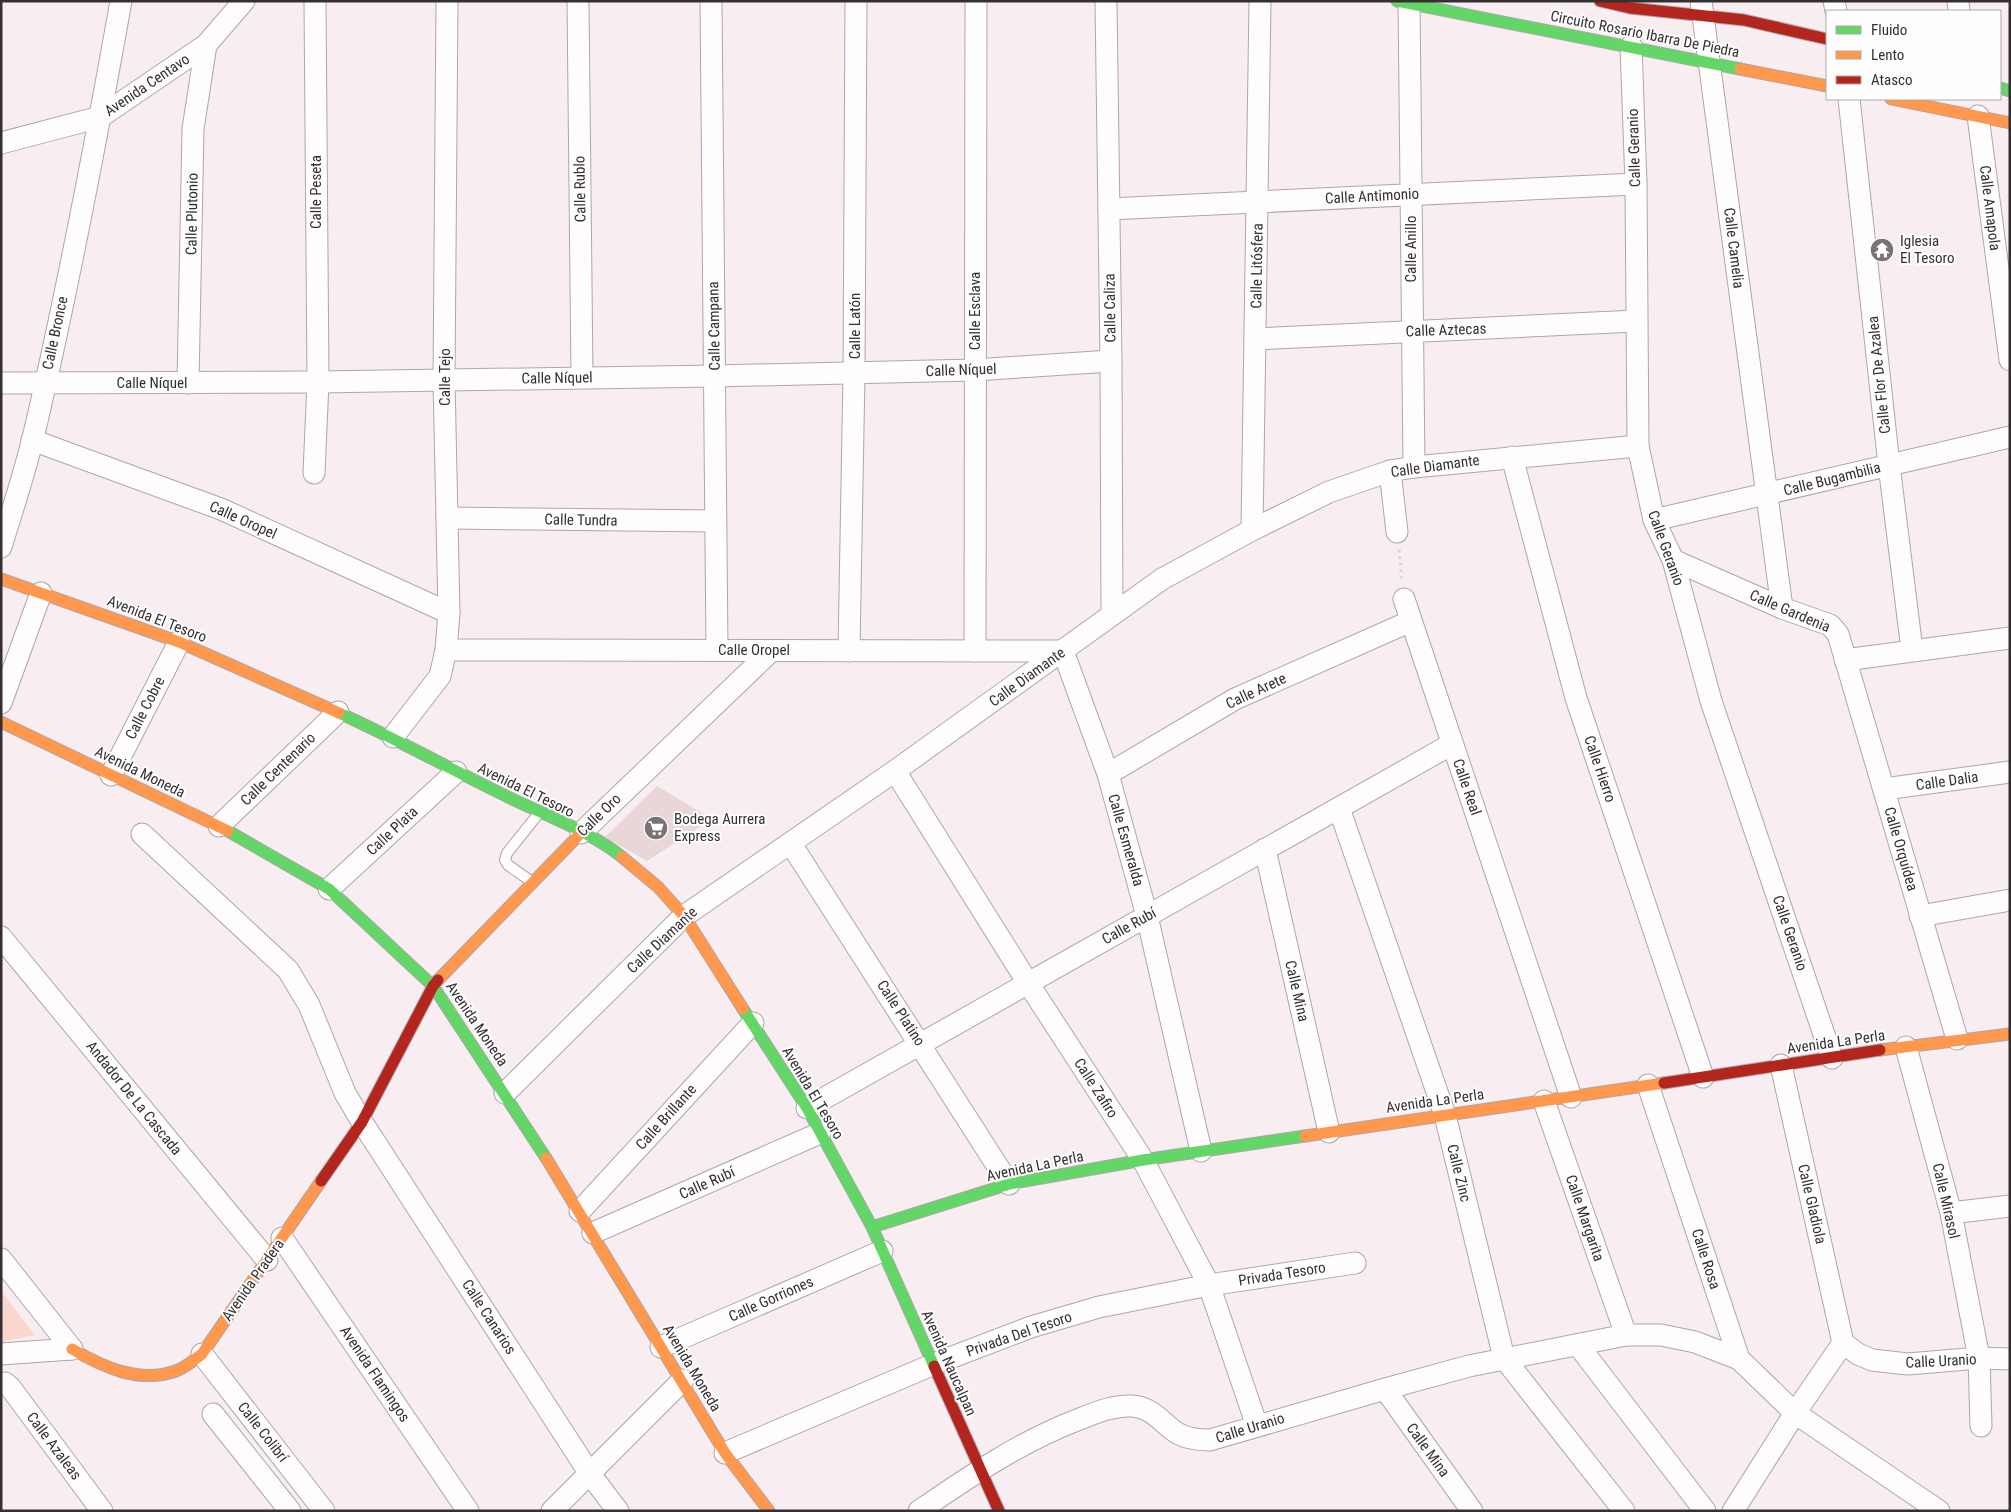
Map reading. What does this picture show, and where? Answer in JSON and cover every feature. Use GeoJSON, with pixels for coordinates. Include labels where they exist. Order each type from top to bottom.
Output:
{"type":"FeatureCollection","features":[{"type":"Feature","properties":{"kind":"main road"},"geometry":{"type":"LineString","coordinates":[[1600,1],[1631,5],[1701,9],[1826,39]]}},
{"type":"Feature","properties":{"kind":"main road","name":"Circuito Rosario Ibarra De Piedra"},"geometry":{"type":"LineString","coordinates":[[1405,2],[1826,86]]}},
{"type":"Feature","properties":{"kind":"main road"},"geometry":{"type":"LineString","coordinates":[[1896,100],[2010,123]]}},
{"type":"Feature","properties":{"kind":"main road","name":"Avenida El Tesoro"},"geometry":{"type":"LineString","coordinates":[[1,579],[180,642],[393,736],[456,772],[581,833],[625,859],[658,887],[684,916],[806,1108],[872,1227]]}},
{"type":"Feature","properties":{"kind":"main road","name":"Avenida Moneda"},"geometry":{"type":"LineString","coordinates":[[1,722],[218,826],[329,889],[433,986],[505,1092],[683,1380],[725,1453],[769,1511]]}},
{"type":"Feature","properties":{"kind":"main road","name":"Calle Oro"},"geometry":{"type":"LineString","coordinates":[[433,986],[581,833]]}},
{"type":"Feature","properties":{"kind":"main road","name":"Avenida Pradera"},"geometry":{"type":"LineString","coordinates":[[72,1348],[104,1368],[140,1376],[176,1370],[202,1354],[362,1122],[433,986]]}},
{"type":"Feature","properties":{"kind":"main road","name":"Avenida La Perla"},"geometry":{"type":"LineString","coordinates":[[872,1227],[1009,1184],[1143,1160],[1956,1039],[2010,1034]]}},
{"type":"Feature","properties":{"kind":"main road","name":"Avenida Naucalpan"},"geometry":{"type":"LineString","coordinates":[[872,1227],[999,1511]]}},
{"type":"Feature","properties":{"kind":"street","name":"Calle Bronce"},"geometry":{"type":"LineString","coordinates":[[1,547],[32,440],[45,384],[100,117],[121,1]]}},
{"type":"Feature","properties":{"kind":"street","name":"Avenida Centavo"},"geometry":{"type":"LineString","coordinates":[[1,143],[100,117],[206,45],[244,1]]}},
{"type":"Feature","properties":{"kind":"street","name":"Calle Peseta"},"geometry":{"type":"LineString","coordinates":[[314,473],[318,382],[315,1]]}},
{"type":"Feature","properties":{"kind":"street","name":"Calle Tejo"},"geometry":{"type":"LineString","coordinates":[[393,736],[440,676],[446,650],[449,613],[444,380],[447,1]]}},
{"type":"Feature","properties":{"kind":"street","name":"Calle Rublo"},"geometry":{"type":"LineString","coordinates":[[578,1],[582,377]]}},
{"type":"Feature","properties":{"kind":"street","name":"Calle Campana"},"geometry":{"type":"LineString","coordinates":[[711,1],[717,650]]}},
{"type":"Feature","properties":{"kind":"street","name":"Calle Latón"},"geometry":{"type":"LineString","coordinates":[[849,651],[854,372],[856,1]]}},
{"type":"Feature","properties":{"kind":"street","name":"Calle Esclava"},"geometry":{"type":"LineString","coordinates":[[975,651],[976,1]]}},
{"type":"Feature","properties":{"kind":"street","name":"Calle Caliza"},"geometry":{"type":"LineString","coordinates":[[1106,1],[1112,614]]}},
{"type":"Feature","properties":{"kind":"street","name":"Calle Litósfera"},"geometry":{"type":"LineString","coordinates":[[1252,530],[1260,1]]}},
{"type":"Feature","properties":{"kind":"street","name":"Calle Anillo"},"geometry":{"type":"LineString","coordinates":[[1405,2],[1411,194],[1414,467]]}},
{"type":"Feature","properties":{"kind":"street","name":"Calle Camelia"},"geometry":{"type":"LineString","coordinates":[[1701,9],[1711,62],[1766,495]]}},
{"type":"Feature","properties":{"kind":"street","name":"Calle Plutonio"},"geometry":{"type":"LineString","coordinates":[[188,383],[193,128],[206,45]]}},
{"type":"Feature","properties":{"kind":"street","name":"Calle Geranio"},"geometry":{"type":"LineString","coordinates":[[1631,46],[1636,184],[1638,446],[1654,520],[1673,560],[1711,701],[1832,1058]]}},
{"type":"Feature","properties":{"kind":"street","name":"Calle Flor De Azalea"},"geometry":{"type":"LineString","coordinates":[[1849,100],[1889,465],[1912,650]]}},
{"type":"Feature","properties":{"kind":"street","name":"Calle Amapola"},"geometry":{"type":"LineString","coordinates":[[1978,116],[2010,360]]}},
{"type":"Feature","properties":{"kind":"street","name":"Calle Antimonio"},"geometry":{"type":"LineString","coordinates":[[1109,209],[1636,184]]}},
{"type":"Feature","properties":{"kind":"street","name":"Calle Aztecas"},"geometry":{"type":"LineString","coordinates":[[1255,339],[1636,322]]}},
{"type":"Feature","properties":{"kind":"street","name":"Calle Níquel"},"geometry":{"type":"LineString","coordinates":[[1,383],[318,382],[715,376],[974,370],[1111,361]]}},
{"type":"Feature","properties":{"kind":"street","name":"Calle Bugambilia"},"geometry":{"type":"LineString","coordinates":[[1654,520],[2010,437]]}},
{"type":"Feature","properties":{"kind":"street","name":"Calle Oropel"},"geometry":{"type":"LineString","coordinates":[[32,440],[221,509],[449,613]]}},
{"type":"Feature","properties":{"kind":"street","name":"Calle Diamante"},"geometry":{"type":"LineString","coordinates":[[505,1092],[684,916],[792,844],[1162,579],[1252,530],[1329,492],[1390,471],[1512,457],[1638,446]]}},
{"type":"Feature","properties":{"kind":"street","name":"Calle Hierro"},"geometry":{"type":"LineString","coordinates":[[1512,457],[1576,698],[1703,1077]]}},
{"type":"Feature","properties":{"kind":"street"},"geometry":{"type":"LineString","coordinates":[[1390,471],[1397,532]]}},
{"type":"Feature","properties":{"kind":"street"},"geometry":{"type":"LineString","coordinates":[[1766,495],[1782,608]]}},
{"type":"Feature","properties":{"kind":"street","name":"Calle Tundra"},"geometry":{"type":"LineString","coordinates":[[447,518],[715,521]]}},
{"type":"Feature","properties":{"kind":"street","name":"Calle Gardenia"},"geometry":{"type":"LineString","coordinates":[[1673,560],[1782,608],[1834,628],[1845,660]]}},
{"type":"Feature","properties":{"kind":"street"},"geometry":{"type":"LineString","coordinates":[[1,703],[41,593]]}},
{"type":"Feature","properties":{"kind":"street","name":"Calle Real"},"geometry":{"type":"LineString","coordinates":[[1404,599],[1571,1096]]}},
{"type":"Feature","properties":{"kind":"street","name":"Calle Arete"},"geometry":{"type":"LineString","coordinates":[[1108,774],[1235,699],[1411,621]]}},
{"type":"Feature","properties":{"kind":"street"},"geometry":{"type":"LineString","coordinates":[[1845,660],[2010,638]]}},
{"type":"Feature","properties":{"kind":"street","name":"Calle Cobre"},"geometry":{"type":"LineString","coordinates":[[111,775],[180,642]]}},
{"type":"Feature","properties":{"kind":"street","name":"Calle Oropel"},"geometry":{"type":"LineString","coordinates":[[446,650],[1062,651]]}},
{"type":"Feature","properties":{"kind":"street","name":"Calle Oro"},"geometry":{"type":"LineString","coordinates":[[581,833],[771,650]]}},
{"type":"Feature","properties":{"kind":"street","name":"Calle Esmeralda"},"geometry":{"type":"LineString","coordinates":[[1062,651],[1108,774],[1147,916],[1201,1151]]}},
{"type":"Feature","properties":{"kind":"street","name":"Calle Orquídea"},"geometry":{"type":"LineString","coordinates":[[1845,660],[1956,1039]]}},
{"type":"Feature","properties":{"kind":"street","name":"Calle Centenario"},"geometry":{"type":"LineString","coordinates":[[218,826],[338,712]]}},
{"type":"Feature","properties":{"kind":"street","name":"Calle Rubí"},"geometry":{"type":"LineString","coordinates":[[806,1108],[1452,744]]}},
{"type":"Feature","properties":{"kind":"street","name":"Calle Zafiro"},"geometry":{"type":"LineString","coordinates":[[895,771],[1028,983],[1143,1160],[1209,1285],[1257,1426]]}},
{"type":"Feature","properties":{"kind":"street","name":"Calle Plata"},"geometry":{"type":"LineString","coordinates":[[329,889],[456,772]]}},
{"type":"Feature","properties":{"kind":"street","name":"Calle Dalia"},"geometry":{"type":"LineString","coordinates":[[1884,789],[2010,772]]}},
{"type":"Feature","properties":{"kind":"street","name":"Calle Zinc"},"geometry":{"type":"LineString","coordinates":[[1339,808],[1445,1115],[1504,1358],[1624,1511]]}},
{"type":"Feature","properties":{"kind":"street","name":"Calle Canarios"},"geometry":{"type":"LineString","coordinates":[[142,834],[288,970],[309,1005],[345,1093],[362,1122],[590,1474],[618,1511]]}},
{"type":"Feature","properties":{"kind":"street","name":"Calle Platino"},"geometry":{"type":"LineString","coordinates":[[792,844],[1009,1184]]}},
{"type":"Feature","properties":{"kind":"street","name":"Calle Mina"},"geometry":{"type":"LineString","coordinates":[[1265,849],[1329,1132]]}},
{"type":"Feature","properties":{"kind":"street"},"geometry":{"type":"LineString","coordinates":[[1920,916],[2010,900]]}},
{"type":"Feature","properties":{"kind":"street","name":"Andador De La Cascada"},"geometry":{"type":"LineString","coordinates":[[1,936],[267,1260]]}},
{"type":"Feature","properties":{"kind":"street","name":"Calle Brillante"},"geometry":{"type":"LineString","coordinates":[[580,1212],[753,1023]]}},
{"type":"Feature","properties":{"kind":"street","name":"Calle Mirasol"},"geometry":{"type":"LineString","coordinates":[[1906,1047],[1951,1212],[1979,1358],[1980,1426]]}},
{"type":"Feature","properties":{"kind":"street","name":"Calle Gladiola"},"geometry":{"type":"LineString","coordinates":[[1781,1066],[1843,1343]]}},
{"type":"Feature","properties":{"kind":"street","name":"Calle Rosa"},"geometry":{"type":"LineString","coordinates":[[1648,1085],[1739,1359],[1795,1413],[1939,1511]]}},
{"type":"Feature","properties":{"kind":"street","name":"Calle Margarita"},"geometry":{"type":"LineString","coordinates":[[1544,1100],[1626,1335]]}},
{"type":"Feature","properties":{"kind":"street","name":"Calle Rubí"},"geometry":{"type":"LineString","coordinates":[[593,1233],[820,1133]]}},
{"type":"Feature","properties":{"kind":"street"},"geometry":{"type":"LineString","coordinates":[[1951,1212],[2010,1206]]}},
{"type":"Feature","properties":{"kind":"street","name":"Avenida Flamingos"},"geometry":{"type":"LineString","coordinates":[[282,1238],[468,1511]]}},
{"type":"Feature","properties":{"kind":"street","name":"Calle Gorriones"},"geometry":{"type":"LineString","coordinates":[[661,1347],[882,1251]]}},
{"type":"Feature","properties":{"kind":"street","name":"Avenida Pradera"},"geometry":{"type":"LineString","coordinates":[[1,1259],[72,1348]]}},
{"type":"Feature","properties":{"kind":"street","name":"Privada Tesoro"},"geometry":{"type":"LineString","coordinates":[[1209,1285],[1355,1263]]}},
{"type":"Feature","properties":{"kind":"street","name":"Privada Del Tesoro"},"geometry":{"type":"LineString","coordinates":[[725,1453],[934,1364],[1031,1327],[1091,1310],[1209,1285]]}},
{"type":"Feature","properties":{"kind":"street","name":"Calle Uranio"},"geometry":{"type":"LineString","coordinates":[[919,1511],[979,1469],[1040,1434],[1104,1410],[1133,1406],[1155,1413],[1177,1433],[1194,1440],[1210,1440],[1384,1388],[1504,1358],[1532,1355],[1626,1335],[1660,1335],[1695,1342],[1739,1359]]}},
{"type":"Feature","properties":{"kind":"street"},"geometry":{"type":"LineString","coordinates":[[1733,1511],[1795,1413],[1843,1343]]}},
{"type":"Feature","properties":{"kind":"street","name":"Calle Uranio"},"geometry":{"type":"LineString","coordinates":[[1843,1343],[1865,1357],[1908,1364],[1979,1358],[2010,1359]]}},
{"type":"Feature","properties":{"kind":"street"},"geometry":{"type":"LineString","coordinates":[[1578,1345],[1705,1511]]}},
{"type":"Feature","properties":{"kind":"street"},"geometry":{"type":"LineString","coordinates":[[1,1354],[72,1348]]}},
{"type":"Feature","properties":{"kind":"street","name":"Calle Colibrí"},"geometry":{"type":"LineString","coordinates":[[202,1354],[324,1511]]}},
{"type":"Feature","properties":{"kind":"street"},"geometry":{"type":"LineString","coordinates":[[552,1511],[683,1380]]}},
{"type":"Feature","properties":{"kind":"street","name":"Calle Azaleas"},"geometry":{"type":"LineString","coordinates":[[3,1383],[10,1387],[102,1511]]}},
{"type":"Feature","properties":{"kind":"street","name":"Calle Mina"},"geometry":{"type":"LineString","coordinates":[[1384,1388],[1472,1511]]}},
{"type":"Feature","properties":{"kind":"street"},"geometry":{"type":"LineString","coordinates":[[213,1414],[290,1511]]}},
{"type":"Feature","properties":{"kind":"lane"},"geometry":{"type":"LineString","coordinates":[[533,883],[508,865],[505,860],[507,854],[539,813]]}},
{"type":"Feature","properties":{"kind":"path"},"geometry":{"type":"LineString","coordinates":[[1397,532],[1404,599]]}},
{"type":"Feature","properties":{"kind":"shaded area"},"geometry":{"type":"Polygon","coordinates":[[[1,1291],[35,1335],[1,1342],[1,1291]]]}},
{"type":"Feature","properties":{"kind":"building","name":"Bodega Aurrera Express"},"geometry":{"type":"Polygon","coordinates":[[[657,786],[712,819],[647,861],[605,837],[657,786]]]}},
{"type":"Feature","properties":{"kind":"traffic: fast"},"geometry":{"type":"LineString","coordinates":[[1397,1],[1740,69]]}},
{"type":"Feature","properties":{"kind":"traffic: fast"},"geometry":{"type":"LineString","coordinates":[[2001,88],[2010,91]]}},
{"type":"Feature","properties":{"kind":"traffic: fast"},"geometry":{"type":"LineString","coordinates":[[339,713],[581,831],[622,857]]}},
{"type":"Feature","properties":{"kind":"traffic: fast"},"geometry":{"type":"LineString","coordinates":[[228,831],[329,889],[433,986],[546,1158]]}},
{"type":"Feature","properties":{"kind":"traffic: fast"},"geometry":{"type":"LineString","coordinates":[[743,1009],[807,1108],[872,1227],[934,1366]]}},
{"type":"Feature","properties":{"kind":"traffic: fast"},"geometry":{"type":"LineString","coordinates":[[872,1227],[1009,1184],[1143,1160],[1305,1136]]}},
{"type":"Feature","properties":{"kind":"traffic: slow"},"geometry":{"type":"LineString","coordinates":[[1740,69],[1826,86]]}},
{"type":"Feature","properties":{"kind":"traffic: slow"},"geometry":{"type":"LineString","coordinates":[[1896,100],[2010,123]]}},
{"type":"Feature","properties":{"kind":"traffic: slow"},"geometry":{"type":"LineString","coordinates":[[1,579],[179,642],[339,713]]}},
{"type":"Feature","properties":{"kind":"traffic: slow"},"geometry":{"type":"LineString","coordinates":[[1,722],[228,831]]}},
{"type":"Feature","properties":{"kind":"traffic: slow"},"geometry":{"type":"LineString","coordinates":[[438,980],[581,833]]}},
{"type":"Feature","properties":{"kind":"traffic: slow"},"geometry":{"type":"LineString","coordinates":[[622,857],[658,887],[684,916],[743,1009]]}},
{"type":"Feature","properties":{"kind":"traffic: slow"},"geometry":{"type":"LineString","coordinates":[[1880,1050],[2010,1034]]}},
{"type":"Feature","properties":{"kind":"traffic: slow"},"geometry":{"type":"LineString","coordinates":[[1305,1136],[1664,1083]]}},
{"type":"Feature","properties":{"kind":"traffic: slow"},"geometry":{"type":"LineString","coordinates":[[546,1158],[725,1453],[769,1511]]}},
{"type":"Feature","properties":{"kind":"traffic: slow"},"geometry":{"type":"LineString","coordinates":[[72,1349],[96,1362],[122,1372],[148,1376],[162,1375],[186,1366],[202,1354],[321,1181]]}},
{"type":"Feature","properties":{"kind":"traffic: jam"},"geometry":{"type":"LineString","coordinates":[[1600,1],[1630,8],[1744,20],[1826,39]]}},
{"type":"Feature","properties":{"kind":"traffic: jam"},"geometry":{"type":"LineString","coordinates":[[321,1181],[362,1122],[433,986],[438,980]]}},
{"type":"Feature","properties":{"kind":"traffic: jam"},"geometry":{"type":"LineString","coordinates":[[1664,1083],[1880,1050]]}},
{"type":"Feature","properties":{"kind":"traffic: jam"},"geometry":{"type":"LineString","coordinates":[[934,1366],[999,1511]]}},
{"type":"Feature","properties":{"kind":"place","name":"Iglesia El Tesoro"},"geometry":{"type":"Point","coordinates":[1882,250]}},
{"type":"Feature","properties":{"kind":"place","name":"Bodega Aurrera Express"},"geometry":{"type":"Point","coordinates":[656,828]}}]}
